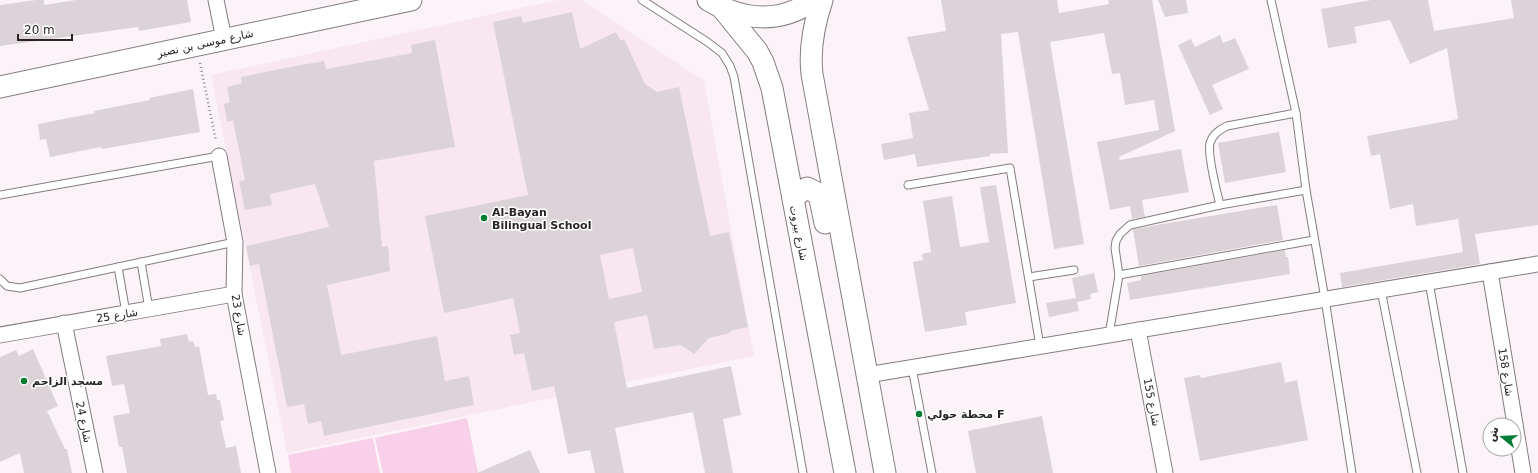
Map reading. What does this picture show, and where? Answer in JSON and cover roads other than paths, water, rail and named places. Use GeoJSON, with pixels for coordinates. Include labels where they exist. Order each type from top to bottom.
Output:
{"type":"FeatureCollection","features":[{"type":"Feature","properties":{"kind":"main road","name":"شارع موسى بن نصير"},"geometry":{"type":"LineString","coordinates":[[0,87],[411,0]]}},
{"type":"Feature","properties":{"kind":"main road"},"geometry":{"type":"LineString","coordinates":[[715,4],[744,15],[768,17],[794,11],[814,0]]}},
{"type":"Feature","properties":{"kind":"main road"},"geometry":{"type":"LineString","coordinates":[[822,0],[812,40],[812,74],[885,473]]}},
{"type":"Feature","properties":{"kind":"main road","name":"شارع بيروت"},"geometry":{"type":"LineString","coordinates":[[715,4],[750,42],[763,62],[772,88],[845,473]]}},
{"type":"Feature","properties":{"kind":"main road"},"geometry":{"type":"LineString","coordinates":[[792,197],[807,188],[819,194],[841,298],[862,345]]}},
{"type":"Feature","properties":{"kind":"street"},"geometry":{"type":"LineString","coordinates":[[216,0],[224,40]]}},
{"type":"Feature","properties":{"kind":"street","name":"شارع 23"},"geometry":{"type":"LineString","coordinates":[[219,156],[235,242],[234,294],[268,473]]}},
{"type":"Feature","properties":{"kind":"street"},"geometry":{"type":"LineString","coordinates":[[867,375],[1538,264]]}},
{"type":"Feature","properties":{"kind":"street","name":"شارع 158"},"geometry":{"type":"LineString","coordinates":[[1490,272],[1523,473]]}},
{"type":"Feature","properties":{"kind":"street","name":"شارع 25"},"geometry":{"type":"LineString","coordinates":[[0,335],[234,294]]}},
{"type":"Feature","properties":{"kind":"street","name":"شارع 24"},"geometry":{"type":"LineString","coordinates":[[64,323],[95,473]]}},
{"type":"Feature","properties":{"kind":"street","name":"شارع 155"},"geometry":{"type":"LineString","coordinates":[[1138,330],[1165,473]]}},
{"type":"Feature","properties":{"kind":"lane"},"geometry":{"type":"LineString","coordinates":[[642,0],[706,40],[722,53],[730,66],[734,77],[803,473]]}},
{"type":"Feature","properties":{"kind":"lane"},"geometry":{"type":"LineString","coordinates":[[1271,0],[1296,113],[1306,190],[1325,299],[1352,473]]}},
{"type":"Feature","properties":{"kind":"lane"},"geometry":{"type":"LineString","coordinates":[[1220,205],[1210,154],[1210,144],[1216,133],[1227,126],[1296,113]]}},
{"type":"Feature","properties":{"kind":"lane"},"geometry":{"type":"LineString","coordinates":[[0,195],[219,156]]}},
{"type":"Feature","properties":{"kind":"lane"},"geometry":{"type":"LineString","coordinates":[[908,185],[1010,168],[1040,346]]}},
{"type":"Feature","properties":{"kind":"lane"},"geometry":{"type":"LineString","coordinates":[[1108,336],[1119,275],[1115,248],[1116,241],[1124,228],[1220,205],[1306,190]]}},
{"type":"Feature","properties":{"kind":"lane"},"geometry":{"type":"LineString","coordinates":[[1119,275],[1314,240]]}},
{"type":"Feature","properties":{"kind":"lane"},"geometry":{"type":"LineString","coordinates":[[0,279],[7,286],[20,288],[235,242]]}},
{"type":"Feature","properties":{"kind":"lane"},"geometry":{"type":"LineString","coordinates":[[141,262],[149,309]]}},
{"type":"Feature","properties":{"kind":"lane"},"geometry":{"type":"LineString","coordinates":[[118,267],[126,313]]}},
{"type":"Feature","properties":{"kind":"lane"},"geometry":{"type":"LineString","coordinates":[[1029,277],[1074,270]]}},
{"type":"Feature","properties":{"kind":"lane"},"geometry":{"type":"LineString","coordinates":[[1429,282],[1463,473]]}},
{"type":"Feature","properties":{"kind":"lane"},"geometry":{"type":"LineString","coordinates":[[1381,290],[1416,473]]}},
{"type":"Feature","properties":{"kind":"lane"},"geometry":{"type":"LineString","coordinates":[[912,368],[932,473]]}},
{"type":"Feature","properties":{"kind":"place","name":"Al-Bayan Bilingual School"},"geometry":{"type":"Point","coordinates":[484,218]}},
{"type":"Feature","properties":{"kind":"place","name":"مسجد الزاحم"},"geometry":{"type":"Point","coordinates":[24,381]}},
{"type":"Feature","properties":{"kind":"place","name":"محطة حولي F"},"geometry":{"type":"Point","coordinates":[919,414]}}]}
